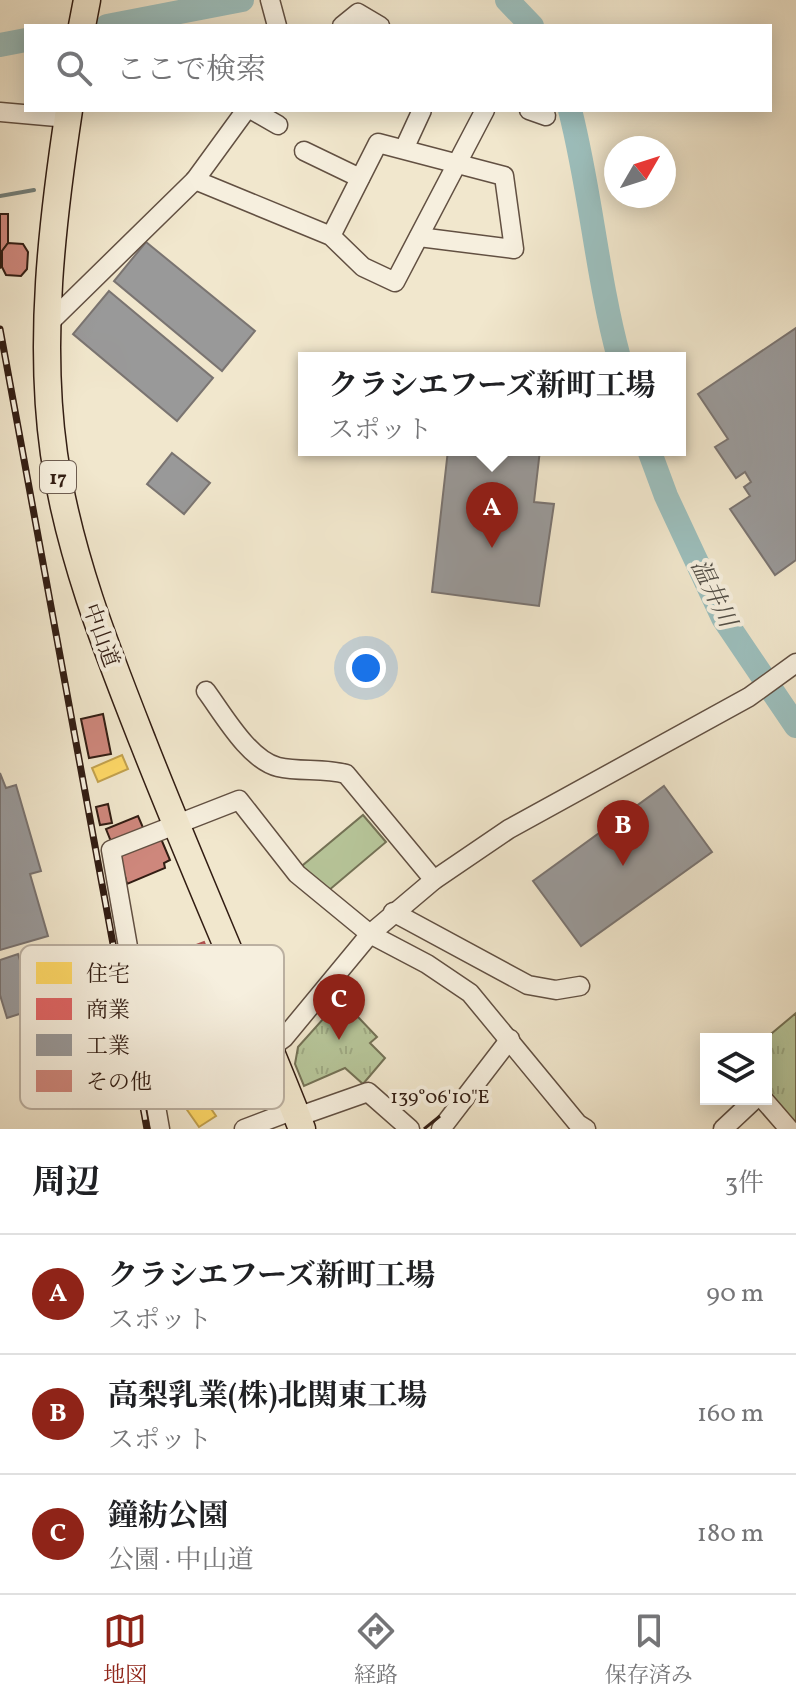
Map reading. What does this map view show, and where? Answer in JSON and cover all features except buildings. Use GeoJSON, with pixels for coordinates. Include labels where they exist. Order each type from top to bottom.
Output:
{"type":"FeatureCollection","features":[{"type":"Feature","properties":{"kind":"highway"},"geometry":{"type":"LineString","coordinates":[[82,24],[87,0]]}},
{"type":"Feature","properties":{"kind":"highway","name":"中山道"},"geometry":{"type":"LineString","coordinates":[[68,114],[55,218],[48,324],[49,398],[54,453],[75,556],[102,640],[226,945]]}},
{"type":"Feature","properties":{"kind":"highway","name":"中山道"},"geometry":{"type":"LineString","coordinates":[[284,1084],[298,1119]]}},
{"type":"Feature","properties":{"kind":"street"},"geometry":{"type":"LineString","coordinates":[[344,24],[358,13],[377,24]]}},
{"type":"Feature","properties":{"kind":"street"},"geometry":{"type":"LineString","coordinates":[[0,112],[68,114]]}},
{"type":"Feature","properties":{"kind":"street"},"geometry":{"type":"LineString","coordinates":[[48,324],[195,180],[247,112]]}},
{"type":"Feature","properties":{"kind":"street"},"geometry":{"type":"LineString","coordinates":[[253,112],[278,125]]}},
{"type":"Feature","properties":{"kind":"street"},"geometry":{"type":"LineString","coordinates":[[404,149],[421,112]]}},
{"type":"Feature","properties":{"kind":"street"},"geometry":{"type":"LineString","coordinates":[[195,180],[331,236],[363,267],[395,282],[484,112]]}},
{"type":"Feature","properties":{"kind":"street"},"geometry":{"type":"LineString","coordinates":[[331,236],[378,143],[504,176],[514,249],[419,237]]}},
{"type":"Feature","properties":{"kind":"street"},"geometry":{"type":"LineString","coordinates":[[304,151],[360,178]]}},
{"type":"Feature","properties":{"kind":"street"},"geometry":{"type":"LineString","coordinates":[[284,1038],[370,934],[434,880],[509,829],[749,697],[793,665]]}},
{"type":"Feature","properties":{"kind":"street"},"geometry":{"type":"LineString","coordinates":[[206,691],[236,733],[265,762],[280,767],[328,769],[346,774],[434,880]]}},
{"type":"Feature","properties":{"kind":"street"},"geometry":{"type":"LineString","coordinates":[[128,945],[111,850],[239,800],[297,874],[370,934],[427,964],[470,993],[579,1127]]}},
{"type":"Feature","properties":{"kind":"street"},"geometry":{"type":"LineString","coordinates":[[393,912],[528,985],[556,990],[580,986]]}},
{"type":"Feature","properties":{"kind":"street"},"geometry":{"type":"LineString","coordinates":[[441,1129],[510,1039]]}},
{"type":"Feature","properties":{"kind":"street"},"geometry":{"type":"LineString","coordinates":[[244,1129],[298,1119],[368,1092],[410,1129]]}},
{"type":"Feature","properties":{"kind":"street"},"geometry":{"type":"LineString","coordinates":[[723,1129],[749,1105]]}},
{"type":"Feature","properties":{"kind":"street"},"geometry":{"type":"LineString","coordinates":[[768,1105],[789,1129]]}},
{"type":"Feature","properties":{"kind":"street"},"geometry":{"type":"LineString","coordinates":[[156,1109],[160,1129]]}},
{"type":"Feature","properties":{"kind":"green space"},"geometry":{"type":"Polygon","coordinates":[[[363,815],[386,842],[328,891],[303,871],[303,865],[363,815]]]}},
{"type":"Feature","properties":{"kind":"green space"},"geometry":{"type":"Polygon","coordinates":[[[341,999],[377,1037],[370,1043],[385,1058],[363,1084],[345,1068],[304,1086],[295,1064],[298,1047],[341,999]]]}},
{"type":"Feature","properties":{"kind":"green space"},"geometry":{"type":"Polygon","coordinates":[[[796,1013],[796,1129],[772,1104],[772,1033],[796,1013]]]}},
{"type":"Feature","properties":{"kind":"waterway","name":"温井川"},"geometry":{"type":"LineString","coordinates":[[117,24],[242,0]]}},
{"type":"Feature","properties":{"kind":"waterway","name":"温井川"},"geometry":{"type":"LineString","coordinates":[[507,0],[530,24]]}},
{"type":"Feature","properties":{"kind":"waterway","name":"温井川"},"geometry":{"type":"LineString","coordinates":[[0,45],[24,40]]}},
{"type":"Feature","properties":{"kind":"waterway","name":"温井川"},"geometry":{"type":"LineString","coordinates":[[570,112],[618,352]]}},
{"type":"Feature","properties":{"kind":"waterway"},"geometry":{"type":"LineString","coordinates":[[0,196],[34,190]]}},
{"type":"Feature","properties":{"kind":"waterway","name":"温井川"},"geometry":{"type":"LineString","coordinates":[[651,456],[666,496],[723,618],[796,726]]}},
{"type":"Feature","properties":{"kind":"railway"},"geometry":{"type":"LineString","coordinates":[[0,329],[113,945]]}},
{"type":"Feature","properties":{"kind":"railway"},"geometry":{"type":"LineString","coordinates":[[143,1109],[147,1129]]}},
{"type":"Feature","properties":{"kind":"place","name":"クラシエフーズ新町工場"},"geometry":{"type":"Point","coordinates":[492,548]}},
{"type":"Feature","properties":{"kind":"place","name":"高梨乳業(株)北関東工場"},"geometry":{"type":"Point","coordinates":[623,866]}},
{"type":"Feature","properties":{"kind":"place","name":"鐘紡公園"},"geometry":{"type":"Point","coordinates":[339,1040]}}]}
